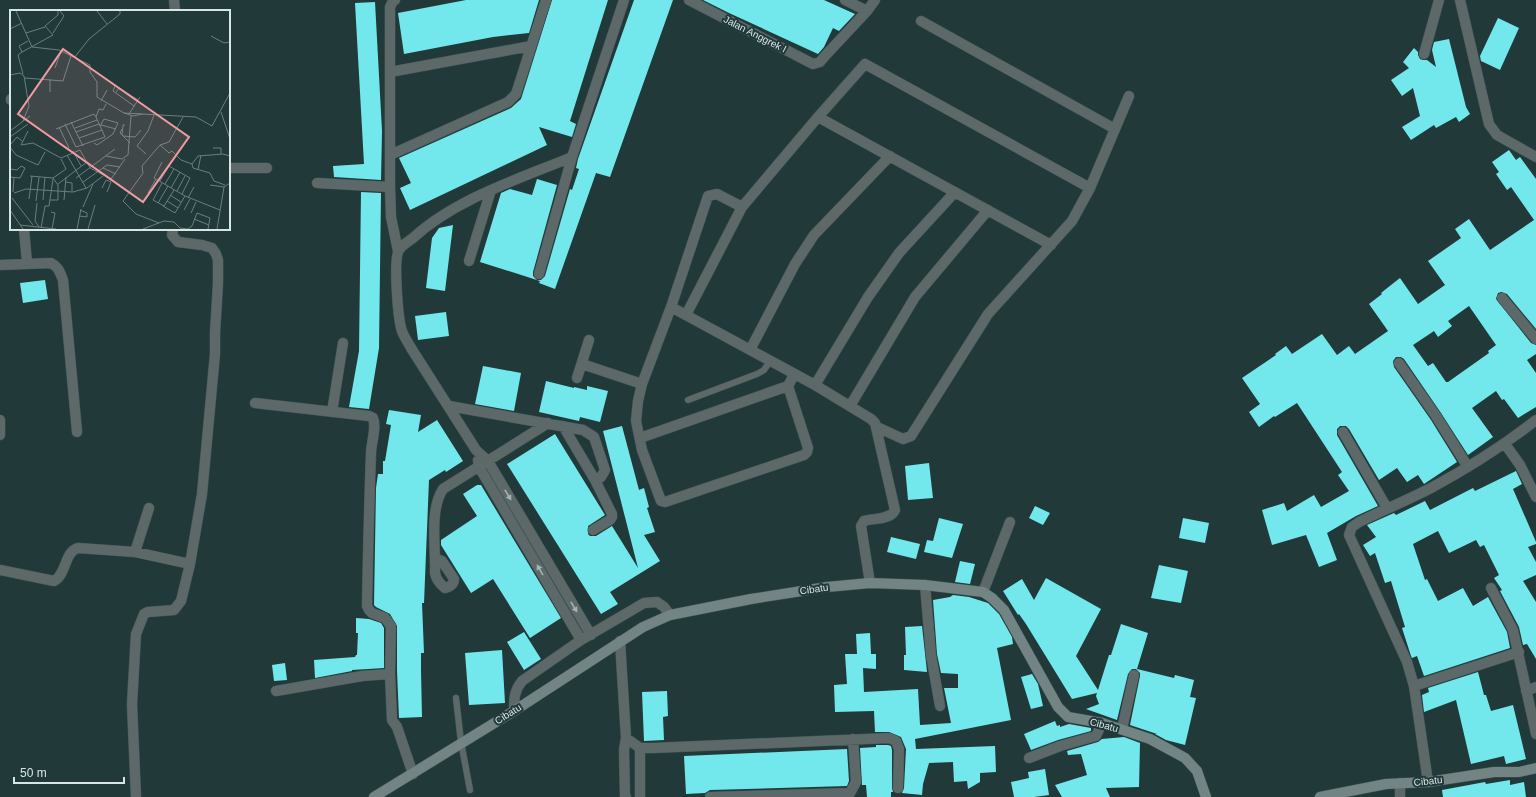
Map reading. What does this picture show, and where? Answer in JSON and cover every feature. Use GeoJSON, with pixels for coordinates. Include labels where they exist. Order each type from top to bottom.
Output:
{"type":"FeatureCollection","features":[{"type":"Feature","properties":{"kind":"street"},"geometry":{"type":"LineString","coordinates":[[174,0],[175,10]]}},
{"type":"Feature","properties":{"kind":"street"},"geometry":{"type":"LineString","coordinates":[[395,0],[390,7],[390,187],[391,216],[398,251],[398,301],[402,332],[410,348],[476,450],[488,461],[591,634]]}},
{"type":"Feature","properties":{"kind":"street"},"geometry":{"type":"LineString","coordinates":[[390,156],[508,102],[516,94],[546,0]]}},
{"type":"Feature","properties":{"kind":"street"},"geometry":{"type":"LineString","coordinates":[[539,274],[572,157],[624,0]]}},
{"type":"Feature","properties":{"kind":"street"},"geometry":{"type":"LineString","coordinates":[[845,0],[867,11],[875,0]]}},
{"type":"Feature","properties":{"kind":"street"},"geometry":{"type":"LineString","coordinates":[[1424,54],[1439,0]]}},
{"type":"Feature","properties":{"kind":"street"},"geometry":{"type":"LineString","coordinates":[[1460,0],[1489,124],[1497,135],[1536,157]]}},
{"type":"Feature","properties":{"kind":"street","name":"Jalan Anggrek I"},"geometry":{"type":"LineString","coordinates":[[695,1],[814,64],[820,62],[867,11]]}},
{"type":"Feature","properties":{"kind":"street"},"geometry":{"type":"LineString","coordinates":[[921,21],[1116,129]]}},
{"type":"Feature","properties":{"kind":"street"},"geometry":{"type":"LineString","coordinates":[[390,72],[531,46]]}},
{"type":"Feature","properties":{"kind":"street"},"geometry":{"type":"LineString","coordinates":[[686,315],[742,207],[818,116],[865,64],[1090,188]]}},
{"type":"Feature","properties":{"kind":"street"},"geometry":{"type":"LineString","coordinates":[[877,427],[903,439],[911,436],[988,314],[1072,221],[1090,188],[1129,96]]}},
{"type":"Feature","properties":{"kind":"street"},"geometry":{"type":"LineString","coordinates":[[818,116],[1051,245]]}},
{"type":"Feature","properties":{"kind":"street"},"geometry":{"type":"LineString","coordinates":[[750,350],[795,264],[814,235],[890,156]]}},
{"type":"Feature","properties":{"kind":"street"},"geometry":{"type":"LineString","coordinates":[[398,251],[418,232],[440,217],[491,190],[572,157]]}},
{"type":"Feature","properties":{"kind":"street"},"geometry":{"type":"LineString","coordinates":[[230,168],[267,168]]}},
{"type":"Feature","properties":{"kind":"street"},"geometry":{"type":"LineString","coordinates":[[317,183],[390,187]]}},
{"type":"Feature","properties":{"kind":"street"},"geometry":{"type":"LineString","coordinates":[[469,261],[491,190]]}},
{"type":"Feature","properties":{"kind":"street"},"geometry":{"type":"LineString","coordinates":[[815,385],[868,297],[899,253],[955,192]]}},
{"type":"Feature","properties":{"kind":"street"},"geometry":{"type":"LineString","coordinates":[[742,207],[717,194],[708,196],[671,307],[642,384],[638,401],[636,421],[642,450],[661,501],[665,502],[804,455],[808,448],[788,386]]}},
{"type":"Feature","properties":{"kind":"street"},"geometry":{"type":"LineString","coordinates":[[850,406],[915,297],[988,210]]}},
{"type":"Feature","properties":{"kind":"street"},"geometry":{"type":"LineString","coordinates":[[24,230],[27,263]]}},
{"type":"Feature","properties":{"kind":"street"},"geometry":{"type":"LineString","coordinates":[[136,797],[132,704],[136,634],[144,614],[148,612],[174,610],[181,601],[190,564],[202,494],[214,369],[218,260],[212,248],[202,245],[178,242],[172,235],[173,230]]}},
{"type":"Feature","properties":{"kind":"street"},"geometry":{"type":"LineString","coordinates":[[0,265],[51,263],[60,271],[77,432]]}},
{"type":"Feature","properties":{"kind":"street"},"geometry":{"type":"LineString","coordinates":[[1502,298],[1536,339]]}},
{"type":"Feature","properties":{"kind":"street"},"geometry":{"type":"LineString","coordinates":[[671,307],[794,375],[815,385],[871,419],[877,427],[895,510],[894,513],[888,516],[864,521],[861,526],[870,583]]}},
{"type":"Feature","properties":{"kind":"street"},"geometry":{"type":"LineString","coordinates":[[577,378],[589,340]]}},
{"type":"Feature","properties":{"kind":"street"},"geometry":{"type":"LineString","coordinates":[[332,412],[343,343]]}},
{"type":"Feature","properties":{"kind":"street"},"geometry":{"type":"LineString","coordinates":[[1399,363],[1436,416],[1468,468]]}},
{"type":"Feature","properties":{"kind":"street"},"geometry":{"type":"LineString","coordinates":[[582,364],[642,384]]}},
{"type":"Feature","properties":{"kind":"street"},"geometry":{"type":"LineString","coordinates":[[640,438],[788,386],[794,375]]}},
{"type":"Feature","properties":{"kind":"street"},"geometry":{"type":"LineString","coordinates":[[255,403],[369,416],[373,418],[375,422],[371,450],[367,551],[367,606],[372,613],[385,618],[391,626],[390,674],[392,720],[397,727],[413,774]]}},
{"type":"Feature","properties":{"kind":"street"},"geometry":{"type":"LineString","coordinates":[[448,406],[583,430],[594,437],[605,470],[601,478],[595,480]]}},
{"type":"Feature","properties":{"kind":"street"},"geometry":{"type":"LineString","coordinates":[[0,420],[0,435]]}},
{"type":"Feature","properties":{"kind":"street"},"geometry":{"type":"LineString","coordinates":[[1428,782],[1414,686],[1407,662],[1349,535],[1352,527],[1387,508],[1430,489],[1468,468],[1505,444],[1536,420]]}},
{"type":"Feature","properties":{"kind":"street"},"geometry":{"type":"LineString","coordinates":[[435,558],[435,510],[438,497],[443,489],[548,424]]}},
{"type":"Feature","properties":{"kind":"street"},"geometry":{"type":"LineString","coordinates":[[563,426],[595,480],[612,514],[612,517],[593,530]]}},
{"type":"Feature","properties":{"kind":"street"},"geometry":{"type":"LineString","coordinates":[[1343,432],[1387,508]]}},
{"type":"Feature","properties":{"kind":"street"},"geometry":{"type":"LineString","coordinates":[[1505,444],[1520,465],[1536,497]]}},
{"type":"Feature","properties":{"kind":"street"},"geometry":{"type":"LineString","coordinates":[[476,450],[479,467],[581,640]]}},
{"type":"Feature","properties":{"kind":"street"},"geometry":{"type":"LineString","coordinates":[[135,552],[149,508]]}},
{"type":"Feature","properties":{"kind":"street"},"geometry":{"type":"LineString","coordinates":[[983,592],[1010,522]]}},
{"type":"Feature","properties":{"kind":"street"},"geometry":{"type":"LineString","coordinates":[[0,570],[54,581],[61,576],[71,552],[75,549],[135,552],[190,564]]}},
{"type":"Feature","properties":{"kind":"street","name":"Cibatu"},"geometry":{"type":"LineString","coordinates":[[374,797],[514,711],[620,641],[643,627],[670,615],[751,599],[827,587],[870,583],[925,585],[983,592],[992,598],[1004,610],[1058,707],[1068,717],[1102,723],[1122,729],[1150,739],[1185,758],[1197,771],[1206,797]]}},
{"type":"Feature","properties":{"kind":"street"},"geometry":{"type":"LineString","coordinates":[[925,585],[931,655],[940,706]]}},
{"type":"Feature","properties":{"kind":"street"},"geometry":{"type":"LineString","coordinates":[[1491,588],[1513,630],[1536,734]]}},
{"type":"Feature","properties":{"kind":"street"},"geometry":{"type":"LineString","coordinates":[[514,711],[514,696],[516,688],[522,682],[581,640],[644,603],[657,602],[664,607],[670,615]]}},
{"type":"Feature","properties":{"kind":"street"},"geometry":{"type":"LineString","coordinates":[[620,641],[626,738],[624,758],[626,797]]}},
{"type":"Feature","properties":{"kind":"street"},"geometry":{"type":"LineString","coordinates":[[1414,686],[1519,652]]}},
{"type":"Feature","properties":{"kind":"street"},"geometry":{"type":"LineString","coordinates":[[276,691],[362,676],[390,674]]}},
{"type":"Feature","properties":{"kind":"street"},"geometry":{"type":"LineString","coordinates":[[1122,729],[1134,675]]}},
{"type":"Feature","properties":{"kind":"street"},"geometry":{"type":"LineString","coordinates":[[1526,691],[1536,687]]}},
{"type":"Feature","properties":{"kind":"street"},"geometry":{"type":"LineString","coordinates":[[1029,758],[1060,746],[1096,736],[1102,723]]}},
{"type":"Feature","properties":{"kind":"street"},"geometry":{"type":"LineString","coordinates":[[626,738],[640,748],[889,738],[896,741],[899,749],[898,788]]}},
{"type":"Feature","properties":{"kind":"street"},"geometry":{"type":"LineString","coordinates":[[710,797],[850,793],[856,782],[853,739]]}},
{"type":"Feature","properties":{"kind":"street"},"geometry":{"type":"LineString","coordinates":[[640,748],[640,797]]}},
{"type":"Feature","properties":{"kind":"street","name":"Cibatu"},"geometry":{"type":"LineString","coordinates":[[1320,797],[1386,784],[1428,782],[1494,772],[1519,772],[1536,768]]}},
{"type":"Feature","properties":{"kind":"street"},"geometry":{"type":"LineString","coordinates":[[1400,783],[1400,797]]}},
{"type":"Feature","properties":{"kind":"lane"},"geometry":{"type":"LineString","coordinates":[[688,400],[757,374],[764,370],[770,361]]}},
{"type":"Feature","properties":{"kind":"lane"},"geometry":{"type":"LineString","coordinates":[[456,698],[470,790]]}},
{"type":"Feature","properties":{"kind":"building"},"geometry":{"type":"Polygon","coordinates":[[[466,0],[539,0],[529,33],[493,37],[404,54],[398,13],[466,0]]]}},
{"type":"Feature","properties":{"kind":"building"},"geometry":{"type":"Polygon","coordinates":[[[552,0],[608,0],[570,121],[576,124],[572,137],[539,127],[547,145],[410,210],[400,188],[411,183],[399,158],[511,108],[521,99],[552,0]]]}},
{"type":"Feature","properties":{"kind":"building"},"geometry":{"type":"Polygon","coordinates":[[[634,0],[673,0],[610,177],[596,173],[555,289],[539,283],[540,281],[480,262],[501,193],[510,189],[532,195],[537,179],[557,185],[533,272],[533,276],[537,280],[541,280],[545,276],[570,189],[572,190],[579,169],[576,168],[578,159],[634,0]]]}},
{"type":"Feature","properties":{"kind":"building"},"geometry":{"type":"Polygon","coordinates":[[[703,0],[824,0],[855,14],[839,31],[833,28],[824,47],[818,54],[703,0]]]}},
{"type":"Feature","properties":{"kind":"building"},"geometry":{"type":"Polygon","coordinates":[[[375,2],[382,131],[381,180],[334,177],[333,166],[364,164],[355,3],[375,2]]]}},
{"type":"Feature","properties":{"kind":"building"},"geometry":{"type":"Polygon","coordinates":[[[1498,18],[1519,28],[1500,70],[1481,61],[1480,56],[1498,18]]]}},
{"type":"Feature","properties":{"kind":"building"},"geometry":{"type":"Polygon","coordinates":[[[1449,39],[1466,107],[1470,114],[1459,122],[1456,117],[1436,128],[1434,125],[1411,140],[1402,127],[1420,116],[1413,88],[1402,96],[1391,80],[1409,68],[1403,62],[1414,48],[1418,52],[1420,59],[1427,60],[1436,67],[1432,50],[1434,42],[1449,39]]]}},
{"type":"Feature","properties":{"kind":"building"},"geometry":{"type":"Polygon","coordinates":[[[1509,150],[1516,160],[1520,157],[1536,179],[1536,329],[1507,294],[1501,292],[1498,293],[1496,299],[1531,343],[1536,345],[1536,354],[1527,360],[1536,373],[1536,407],[1518,418],[1496,391],[1472,408],[1493,437],[1468,455],[1404,359],[1401,357],[1396,357],[1393,361],[1394,367],[1431,420],[1457,462],[1424,484],[1418,475],[1407,482],[1397,468],[1379,480],[1349,429],[1346,426],[1340,426],[1337,429],[1337,435],[1378,506],[1356,516],[1327,533],[1337,560],[1319,567],[1306,535],[1272,545],[1262,510],[1284,503],[1287,511],[1314,495],[1321,507],[1349,491],[1338,475],[1342,472],[1297,403],[1275,417],[1274,416],[1259,427],[1249,412],[1260,404],[1242,378],[1276,355],[1275,354],[1286,346],[1292,354],[1322,334],[1337,355],[1349,346],[1355,354],[1388,331],[1369,304],[1400,278],[1418,304],[1445,285],[1428,261],[1461,238],[1455,229],[1469,219],[1490,250],[1534,220],[1511,187],[1507,190],[1496,174],[1499,172],[1492,162],[1509,150]],[[1469,306],[1448,321],[1452,326],[1438,337],[1434,331],[1413,345],[1428,366],[1433,363],[1446,382],[1448,382],[1489,353],[1488,351],[1496,345],[1469,306]]]}},
{"type":"Feature","properties":{"kind":"building"},"geometry":{"type":"Polygon","coordinates":[[[361,192],[381,193],[379,348],[369,409],[349,407],[359,351],[361,192]]]}},
{"type":"Feature","properties":{"kind":"building"},"geometry":{"type":"Polygon","coordinates":[[[453,225],[445,291],[426,288],[432,238],[439,228],[453,225]]]}},
{"type":"Feature","properties":{"kind":"building"},"geometry":{"type":"Polygon","coordinates":[[[45,280],[48,299],[23,303],[20,283],[45,280]]]}},
{"type":"Feature","properties":{"kind":"building"},"geometry":{"type":"Polygon","coordinates":[[[446,312],[449,336],[418,340],[415,316],[446,312]]]}},
{"type":"Feature","properties":{"kind":"building"},"geometry":{"type":"Polygon","coordinates":[[[483,366],[521,373],[514,411],[475,404],[483,366]]]}},
{"type":"Feature","properties":{"kind":"building"},"geometry":{"type":"Polygon","coordinates":[[[546,381],[574,388],[587,390],[587,386],[608,391],[600,422],[580,417],[579,421],[539,412],[546,381]]]}},
{"type":"Feature","properties":{"kind":"building"},"geometry":{"type":"Polygon","coordinates":[[[389,410],[421,415],[418,432],[437,420],[463,461],[446,472],[445,470],[429,480],[424,603],[422,603],[424,653],[421,653],[422,717],[399,718],[397,626],[390,614],[374,605],[376,488],[378,474],[383,474],[383,461],[385,461],[391,425],[386,424],[389,410]]]}},
{"type":"Feature","properties":{"kind":"building"},"geometry":{"type":"Polygon","coordinates":[[[622,426],[639,490],[644,488],[649,507],[647,508],[655,532],[644,535],[660,561],[610,592],[618,604],[601,614],[507,464],[555,434],[605,515],[588,526],[588,534],[590,536],[596,536],[612,526],[638,568],[603,431],[622,426]]]}},
{"type":"Feature","properties":{"kind":"building"},"geometry":{"type":"Polygon","coordinates":[[[929,463],[933,498],[908,500],[905,466],[929,463]]]}},
{"type":"Feature","properties":{"kind":"building"},"geometry":{"type":"Polygon","coordinates":[[[1516,471],[1522,484],[1513,489],[1536,542],[1536,544],[1528,547],[1536,562],[1536,575],[1523,581],[1536,602],[1536,659],[1527,644],[1523,645],[1519,627],[1500,591],[1502,590],[1494,578],[1499,575],[1484,545],[1480,547],[1476,540],[1449,553],[1438,531],[1413,544],[1425,580],[1427,579],[1438,601],[1463,588],[1473,606],[1488,597],[1507,632],[1510,648],[1424,676],[1417,656],[1412,658],[1411,656],[1402,628],[1405,627],[1391,581],[1385,583],[1375,553],[1370,556],[1363,545],[1376,537],[1367,525],[1394,513],[1396,515],[1425,501],[1430,510],[1473,488],[1475,491],[1516,471]]]}},
{"type":"Feature","properties":{"kind":"building"},"geometry":{"type":"Polygon","coordinates":[[[477,485],[481,485],[561,618],[530,638],[493,579],[471,593],[441,545],[441,540],[477,516],[463,494],[477,485]]]}},
{"type":"Feature","properties":{"kind":"building"},"geometry":{"type":"Polygon","coordinates":[[[1035,506],[1050,513],[1043,525],[1029,518],[1035,506]]]}},
{"type":"Feature","properties":{"kind":"building"},"geometry":{"type":"Polygon","coordinates":[[[939,518],[963,524],[952,558],[924,552],[927,540],[933,541],[939,518]]]}},
{"type":"Feature","properties":{"kind":"building"},"geometry":{"type":"Polygon","coordinates":[[[1183,518],[1209,523],[1205,543],[1179,538],[1183,518]]]}},
{"type":"Feature","properties":{"kind":"building"},"geometry":{"type":"Polygon","coordinates":[[[891,537],[920,544],[916,559],[887,552],[891,537]]]}},
{"type":"Feature","properties":{"kind":"building"},"geometry":{"type":"Polygon","coordinates":[[[960,561],[975,564],[970,584],[955,582],[960,561]]]}},
{"type":"Feature","properties":{"kind":"building"},"geometry":{"type":"Polygon","coordinates":[[[1159,565],[1188,571],[1181,603],[1151,598],[1159,565]]]}},
{"type":"Feature","properties":{"kind":"building"},"geometry":{"type":"Polygon","coordinates":[[[1046,578],[1101,609],[1076,656],[1098,690],[1121,624],[1148,633],[1137,669],[1174,678],[1175,675],[1194,680],[1190,697],[1196,698],[1185,745],[1166,740],[1155,734],[1157,734],[1130,725],[1140,676],[1140,673],[1136,669],[1132,669],[1128,674],[1117,720],[1086,709],[1099,704],[1096,696],[1097,693],[1072,699],[1026,624],[1019,614],[1018,615],[1003,591],[1022,579],[1034,600],[1046,578]]]}},
{"type":"Feature","properties":{"kind":"building"},"geometry":{"type":"Polygon","coordinates":[[[953,595],[969,597],[988,603],[999,614],[1012,637],[1013,644],[997,648],[1011,720],[915,739],[916,749],[995,746],[996,772],[980,773],[980,782],[968,789],[967,781],[954,782],[953,762],[929,763],[923,784],[922,795],[902,793],[904,788],[906,749],[901,737],[889,732],[875,732],[874,711],[835,712],[834,685],[847,684],[845,654],[857,654],[856,634],[870,633],[871,654],[876,654],[876,669],[863,668],[864,692],[918,689],[920,725],[951,723],[944,688],[958,688],[958,674],[941,673],[937,654],[933,600],[950,597],[953,595]]]}},
{"type":"Feature","properties":{"kind":"building"},"geometry":{"type":"Polygon","coordinates":[[[356,618],[369,619],[381,623],[384,628],[384,668],[352,670],[315,678],[314,660],[355,657],[357,655],[358,633],[356,633],[356,618]]]}},
{"type":"Feature","properties":{"kind":"building"},"geometry":{"type":"Polygon","coordinates":[[[922,626],[927,672],[904,670],[904,655],[906,655],[905,627],[922,626]]]}},
{"type":"Feature","properties":{"kind":"building"},"geometry":{"type":"Polygon","coordinates":[[[524,632],[541,659],[524,670],[507,642],[524,632]]]}},
{"type":"Feature","properties":{"kind":"building"},"geometry":{"type":"Polygon","coordinates":[[[502,650],[505,703],[469,705],[465,653],[502,650]]]}},
{"type":"Feature","properties":{"kind":"building"},"geometry":{"type":"Polygon","coordinates":[[[285,663],[287,680],[274,681],[272,665],[285,663]]]}},
{"type":"Feature","properties":{"kind":"building"},"geometry":{"type":"Polygon","coordinates":[[[1478,672],[1484,695],[1486,695],[1491,711],[1513,705],[1526,759],[1506,764],[1504,756],[1471,764],[1456,700],[1424,712],[1422,695],[1429,692],[1428,688],[1478,672]]]}},
{"type":"Feature","properties":{"kind":"building"},"geometry":{"type":"Polygon","coordinates":[[[1032,674],[1038,684],[1043,706],[1031,709],[1021,677],[1032,674]]]}},
{"type":"Feature","properties":{"kind":"building"},"geometry":{"type":"Polygon","coordinates":[[[667,691],[668,716],[663,717],[664,740],[644,741],[642,692],[667,691]]]}},
{"type":"Feature","properties":{"kind":"building"},"geometry":{"type":"Polygon","coordinates":[[[1055,721],[1057,726],[1060,725],[1060,727],[1069,724],[1091,728],[1091,731],[1058,740],[1031,750],[1024,734],[1055,721]]]}},
{"type":"Feature","properties":{"kind":"building"},"geometry":{"type":"Polygon","coordinates":[[[1124,737],[1140,743],[1139,787],[1106,788],[1110,797],[1062,797],[1055,785],[1087,775],[1081,754],[1068,755],[1067,751],[1098,742],[1102,739],[1124,737]]]}},
{"type":"Feature","properties":{"kind":"building"},"geometry":{"type":"Polygon","coordinates":[[[876,745],[891,746],[893,792],[891,792],[891,797],[867,797],[866,785],[862,785],[860,748],[876,747],[876,745]]]}},
{"type":"Feature","properties":{"kind":"building"},"geometry":{"type":"Polygon","coordinates":[[[847,749],[849,781],[847,786],[710,790],[705,793],[686,794],[684,756],[847,749]]]}},
{"type":"Feature","properties":{"kind":"building"},"geometry":{"type":"Polygon","coordinates":[[[1045,769],[1049,795],[1014,797],[1011,782],[1029,778],[1028,772],[1045,769]]]}},
{"type":"Feature","properties":{"kind":"building"},"geometry":{"type":"Polygon","coordinates":[[[1510,780],[1510,785],[1524,782],[1526,797],[1443,797],[1442,790],[1485,782],[1486,784],[1510,780]]]}}]}
